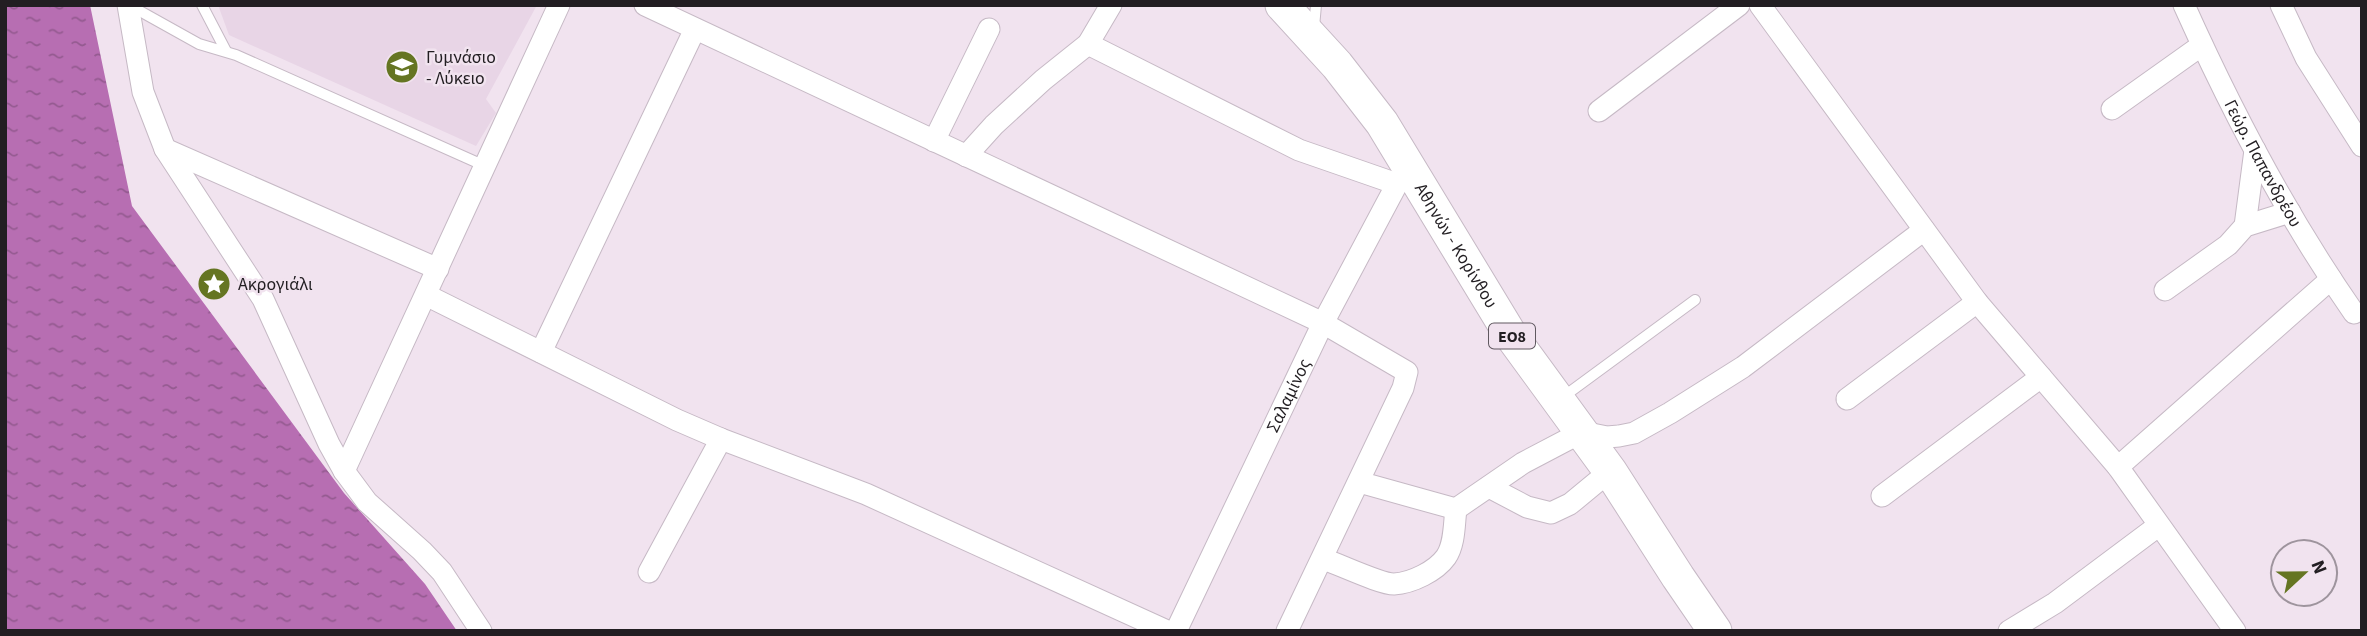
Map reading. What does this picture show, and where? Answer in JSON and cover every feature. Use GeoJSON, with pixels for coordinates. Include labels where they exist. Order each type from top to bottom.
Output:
{"type":"FeatureCollection","features":[{"type":"Feature","properties":{"kind":"main road","name":"Αθηνών - Κορίνθου"},"geometry":{"type":"LineString","coordinates":[[1282,5],[1314,38],[1382,123],[1403,175],[1558,401],[1610,471],[1715,631]]}},
{"type":"Feature","properties":{"kind":"street"},"geometry":{"type":"LineString","coordinates":[[128,5],[143,92],[165,149],[263,299],[344,471],[367,502],[442,572],[481,631]]}},
{"type":"Feature","properties":{"kind":"street"},"geometry":{"type":"LineString","coordinates":[[344,471],[559,5]]}},
{"type":"Feature","properties":{"kind":"street"},"geometry":{"type":"LineString","coordinates":[[645,5],[677,12],[695,29],[1323,323],[1407,372],[1403,388],[1287,631]]}},
{"type":"Feature","properties":{"kind":"street"},"geometry":{"type":"LineString","coordinates":[[966,156],[994,125],[1087,44],[1111,5]]}},
{"type":"Feature","properties":{"kind":"street"},"geometry":{"type":"LineString","coordinates":[[1599,111],[1739,5]]}},
{"type":"Feature","properties":{"kind":"street"},"geometry":{"type":"LineString","coordinates":[[1760,5],[1808,75],[1977,302],[2118,467],[2235,631]]}},
{"type":"Feature","properties":{"kind":"street","name":"Γεώρ. Παπανδρέου"},"geometry":{"type":"LineString","coordinates":[[2184,5],[2255,150],[2290,212],[2354,313]]}},
{"type":"Feature","properties":{"kind":"street"},"geometry":{"type":"LineString","coordinates":[[2281,5],[2306,58],[2358,144],[2362,146]]}},
{"type":"Feature","properties":{"kind":"street"},"geometry":{"type":"LineString","coordinates":[[541,352],[695,29]]}},
{"type":"Feature","properties":{"kind":"street"},"geometry":{"type":"LineString","coordinates":[[934,141],[989,29]]}},
{"type":"Feature","properties":{"kind":"street"},"geometry":{"type":"LineString","coordinates":[[1087,44],[1299,150],[1403,175]]}},
{"type":"Feature","properties":{"kind":"street"},"geometry":{"type":"LineString","coordinates":[[2112,109],[2202,46]]}},
{"type":"Feature","properties":{"kind":"street"},"geometry":{"type":"LineString","coordinates":[[165,149],[438,269]]}},
{"type":"Feature","properties":{"kind":"street"},"geometry":{"type":"LineString","coordinates":[[2245,226],[2255,150]]}},
{"type":"Feature","properties":{"kind":"street","name":"Σαλαμίνος"},"geometry":{"type":"LineString","coordinates":[[1176,631],[1323,323],[1403,175]]}},
{"type":"Feature","properties":{"kind":"street"},"geometry":{"type":"LineString","coordinates":[[2165,290],[2228,245],[2245,226],[2290,212]]}},
{"type":"Feature","properties":{"kind":"street"},"geometry":{"type":"LineString","coordinates":[[1359,482],[1456,509],[1523,463],[1582,432],[1607,437],[1627,435],[1670,413],[1743,367],[1924,230]]}},
{"type":"Feature","properties":{"kind":"street"},"geometry":{"type":"LineString","coordinates":[[2118,467],[2331,279]]}},
{"type":"Feature","properties":{"kind":"street"},"geometry":{"type":"LineString","coordinates":[[426,295],[722,439],[866,494],[1167,631]]}},
{"type":"Feature","properties":{"kind":"street"},"geometry":{"type":"LineString","coordinates":[[1847,399],[1977,302]]}},
{"type":"Feature","properties":{"kind":"street"},"geometry":{"type":"LineString","coordinates":[[1882,496],[2041,377]]}},
{"type":"Feature","properties":{"kind":"street"},"geometry":{"type":"LineString","coordinates":[[649,572],[722,439]]}},
{"type":"Feature","properties":{"kind":"street"},"geometry":{"type":"LineString","coordinates":[[1489,487],[1527,507],[1551,513],[1570,504],[1610,471]]}},
{"type":"Feature","properties":{"kind":"street"},"geometry":{"type":"LineString","coordinates":[[1323,559],[1392,584],[1412,580],[1427,573],[1446,556],[1453,535],[1456,509]]}},
{"type":"Feature","properties":{"kind":"street"},"geometry":{"type":"LineString","coordinates":[[2009,631],[2055,603],[2158,526]]}},
{"type":"Feature","properties":{"kind":"lane"},"geometry":{"type":"LineString","coordinates":[[128,5],[199,44],[226,51],[485,166]]}},
{"type":"Feature","properties":{"kind":"lane"},"geometry":{"type":"LineString","coordinates":[[202,5],[226,51]]}},
{"type":"Feature","properties":{"kind":"lane"},"geometry":{"type":"LineString","coordinates":[[1314,38],[1313,14],[1316,5]]}},
{"type":"Feature","properties":{"kind":"lane"},"geometry":{"type":"LineString","coordinates":[[1558,401],[1695,300]]}},
{"type":"Feature","properties":{"kind":"shaded area","name":"Γυμνάσιο - Λύκειο"},"geometry":{"type":"Polygon","coordinates":[[[218,5],[537,5],[486,99],[496,113],[476,146],[229,35],[218,5]]]}},
{"type":"Feature","properties":{"kind":"water"},"geometry":{"type":"Polygon","coordinates":[[[5,5],[90,5],[132,206],[344,493],[425,584],[457,631],[5,631],[5,5]]]}},
{"type":"Feature","properties":{"kind":"place","name":"Γυμνάσιο - Λύκειο"},"geometry":{"type":"Point","coordinates":[402,67]}},
{"type":"Feature","properties":{"kind":"place","name":"Ακρογιάλι"},"geometry":{"type":"Point","coordinates":[214,284]}}]}
